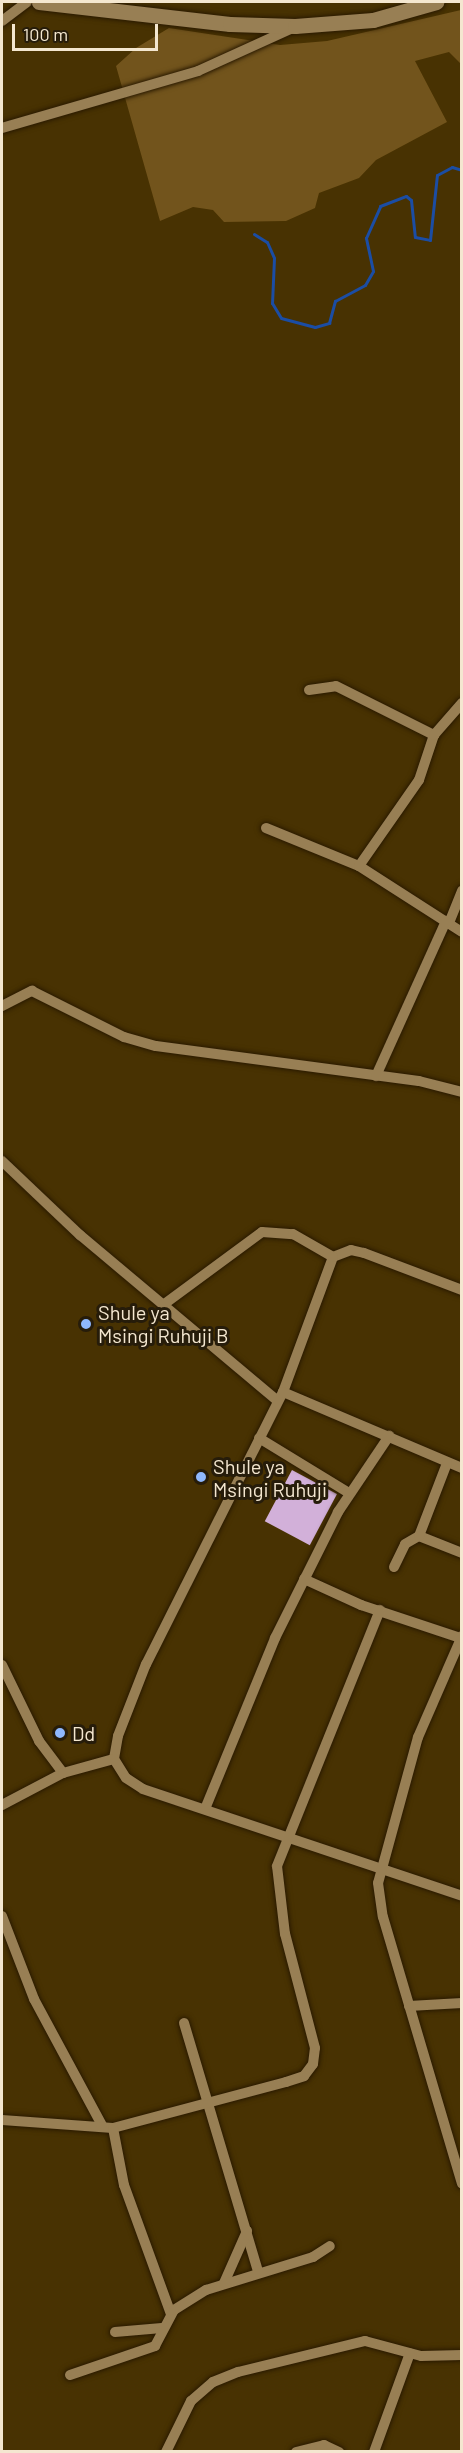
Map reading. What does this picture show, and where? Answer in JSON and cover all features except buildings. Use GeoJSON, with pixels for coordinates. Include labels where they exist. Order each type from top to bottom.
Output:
{"type":"FeatureCollection","features":[{"type":"Feature","properties":{"kind":"main road"},"geometry":{"type":"LineString","coordinates":[[39,2],[230,24],[295,27],[373,20],[436,2]]}},
{"type":"Feature","properties":{"kind":"street"},"geometry":{"type":"LineString","coordinates":[[2,21],[27,2]]}},
{"type":"Feature","properties":{"kind":"street"},"geometry":{"type":"LineString","coordinates":[[2,128],[187,74],[295,27]]}},
{"type":"Feature","properties":{"kind":"street"},"geometry":{"type":"LineString","coordinates":[[309,690],[336,686],[434,735]]}},
{"type":"Feature","properties":{"kind":"street"},"geometry":{"type":"LineString","coordinates":[[359,866],[419,780],[434,735],[462,703]]}},
{"type":"Feature","properties":{"kind":"street"},"geometry":{"type":"LineString","coordinates":[[266,828],[359,866],[462,932]]}},
{"type":"Feature","properties":{"kind":"street"},"geometry":{"type":"LineString","coordinates":[[376,1076],[462,891]]}},
{"type":"Feature","properties":{"kind":"street"},"geometry":{"type":"LineString","coordinates":[[2,1006],[32,991],[124,1037],[156,1046],[376,1076],[462,1092]]}},
{"type":"Feature","properties":{"kind":"street"},"geometry":{"type":"LineString","coordinates":[[2,1161],[163,1305],[280,1397],[389,1436],[462,1468]]}},
{"type":"Feature","properties":{"kind":"street"},"geometry":{"type":"LineString","coordinates":[[163,1305],[262,1232],[293,1234],[333,1257]]}},
{"type":"Feature","properties":{"kind":"street"},"geometry":{"type":"LineString","coordinates":[[462,1290],[364,1253],[351,1250],[333,1257],[280,1397],[146,1664],[118,1736],[114,1759],[126,1778],[143,1789],[462,1896]]}},
{"type":"Feature","properties":{"kind":"street"},"geometry":{"type":"LineString","coordinates":[[205,1809],[248,1697],[304,1579],[349,1493],[389,1436]]}},
{"type":"Feature","properties":{"kind":"street"},"geometry":{"type":"LineString","coordinates":[[259,1438],[349,1493]]}},
{"type":"Feature","properties":{"kind":"street"},"geometry":{"type":"LineString","coordinates":[[394,1567],[405,1544],[419,1536],[447,1463]]}},
{"type":"Feature","properties":{"kind":"street"},"geometry":{"type":"LineString","coordinates":[[419,1536],[462,1553]]}},
{"type":"Feature","properties":{"kind":"street"},"geometry":{"type":"LineString","coordinates":[[304,1579],[380,1610],[461,1637],[418,1737],[380,1868],[379,1895],[409,2006],[462,2184]]}},
{"type":"Feature","properties":{"kind":"street"},"geometry":{"type":"LineString","coordinates":[[2,2120],[108,2127],[207,2099],[286,2082],[304,2076],[313,2064],[315,2048],[279,1898],[277,1866],[380,1610]]}},
{"type":"Feature","properties":{"kind":"street"},"geometry":{"type":"LineString","coordinates":[[3,1670],[39,1741],[63,1773]]}},
{"type":"Feature","properties":{"kind":"street"},"geometry":{"type":"LineString","coordinates":[[2,1805],[63,1773],[114,1759]]}},
{"type":"Feature","properties":{"kind":"street"},"geometry":{"type":"LineString","coordinates":[[2,1916],[34,1999],[108,2127],[127,2195],[171,2314]]}},
{"type":"Feature","properties":{"kind":"street"},"geometry":{"type":"LineString","coordinates":[[409,2006],[462,2003]]}},
{"type":"Feature","properties":{"kind":"street"},"geometry":{"type":"LineString","coordinates":[[184,2023],[248,2228],[258,2271]]}},
{"type":"Feature","properties":{"kind":"street"},"geometry":{"type":"LineString","coordinates":[[224,2283],[243,2248],[248,2228]]}},
{"type":"Feature","properties":{"kind":"street"},"geometry":{"type":"LineString","coordinates":[[70,2375],[155,2346],[171,2314],[224,2283],[258,2271],[313,2257],[330,2246]]}},
{"type":"Feature","properties":{"kind":"street"},"geometry":{"type":"LineString","coordinates":[[115,2332],[162,2328]]}},
{"type":"Feature","properties":{"kind":"street"},"geometry":{"type":"LineString","coordinates":[[166,2451],[191,2401],[213,2382],[352,2343],[374,2341],[410,2353],[435,2358],[462,2355]]}},
{"type":"Feature","properties":{"kind":"street"},"geometry":{"type":"LineString","coordinates":[[374,2451],[410,2353]]}},
{"type":"Feature","properties":{"kind":"street"},"geometry":{"type":"LineString","coordinates":[[296,2451],[324,2445],[339,2451]]}},
{"type":"Feature","properties":{"kind":"shaded area"},"geometry":{"type":"Polygon","coordinates":[[[461,10],[461,64],[449,52],[415,61],[447,122],[376,160],[359,178],[319,193],[315,208],[286,221],[224,222],[213,210],[193,207],[160,221],[116,66],[136,48],[169,28],[280,45],[327,41],[461,10]]]}},
{"type":"Feature","properties":{"kind":"waterway"},"geometry":{"type":"LineString","coordinates":[[254,234],[267,242],[274,258],[272,303],[281,318],[315,327],[329,323],[335,301],[365,285],[373,271],[366,238],[380,206],[406,196],[411,200],[415,237],[430,240],[437,175],[452,167],[462,170]]}},
{"type":"Feature","properties":{"kind":"place","name":"Shule ya Msingi Ruhuji B"},"geometry":{"type":"Point","coordinates":[86,1324]}},
{"type":"Feature","properties":{"kind":"place","name":"Shule ya Msingi Ruhuji"},"geometry":{"type":"Point","coordinates":[201,1477]}},
{"type":"Feature","properties":{"kind":"place","name":"Dd"},"geometry":{"type":"Point","coordinates":[60,1733]}}]}
